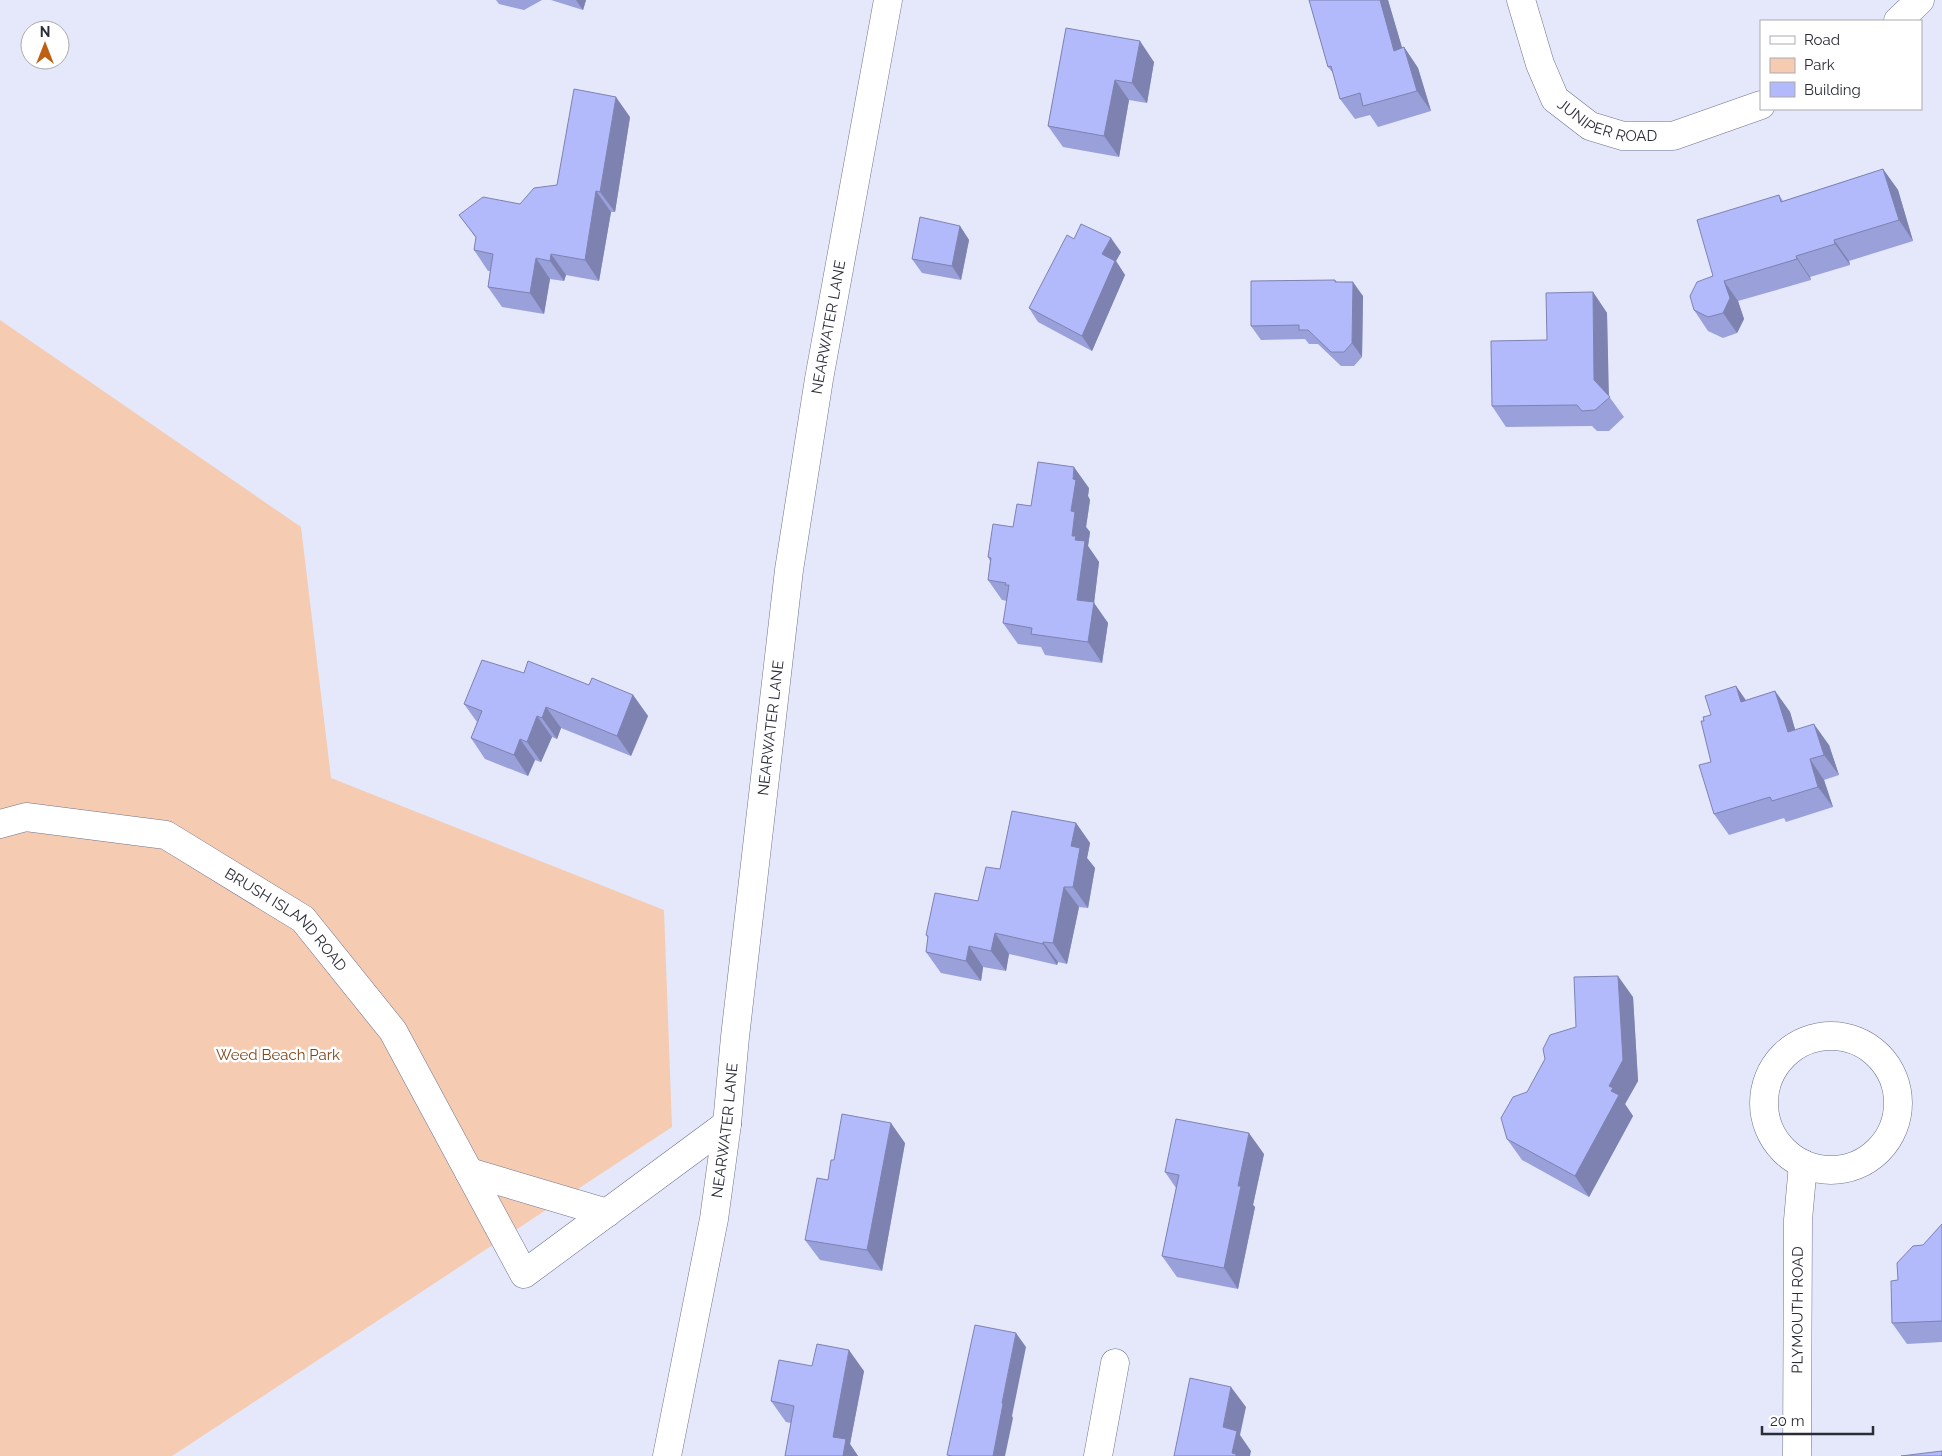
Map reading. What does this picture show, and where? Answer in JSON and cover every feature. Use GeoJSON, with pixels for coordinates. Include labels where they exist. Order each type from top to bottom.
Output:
{"type":"FeatureCollection","features":[{"type":"Feature","properties":{"kind":"street","name":"NEARWATER LANE"},"geometry":{"type":"LineString","coordinates":[[667,1456],[714,1219],[727,1124],[735,1037],[789,570],[819,380],[888,0]]}},
{"type":"Feature","properties":{"kind":"street","name":"JUNIPER ROAD"},"geometry":{"type":"LineString","coordinates":[[1521,0],[1540,64],[1555,99],[1590,126],[1623,136],[1673,136],[1760,105]]}},
{"type":"Feature","properties":{"kind":"street"},"geometry":{"type":"LineString","coordinates":[[1899,20],[1920,0]]}},
{"type":"Feature","properties":{"kind":"street","name":"BRUSH ISLAND ROAD"},"geometry":{"type":"LineString","coordinates":[[0,824],[26,817],[166,834],[303,919],[393,1031],[524,1274],[727,1124]]}},
{"type":"Feature","properties":{"kind":"street"},"geometry":{"type":"LineString","coordinates":[[1833,1035],[1859,1041],[1880,1056],[1894,1079],[1899,1105],[1893,1130],[1877,1152],[1855,1166],[1829,1171],[1803,1164],[1782,1149],[1768,1127],[1763,1101],[1769,1075],[1784,1054],[1807,1040],[1833,1035]]}},
{"type":"Feature","properties":{"kind":"street","name":"PLYMOUTH ROAD"},"geometry":{"type":"LineString","coordinates":[[1797,1456],[1798,1220],[1803,1164]]}},
{"type":"Feature","properties":{"kind":"street"},"geometry":{"type":"LineString","coordinates":[[469,1172],[607,1212]]}},
{"type":"Feature","properties":{"kind":"street"},"geometry":{"type":"LineString","coordinates":[[1098,1456],[1115,1363]]}},
{"type":"Feature","properties":{"kind":"green space","name":"Weed Beach Park"},"geometry":{"type":"Polygon","coordinates":[[[0,320],[301,527],[331,778],[664,910],[672,1127],[172,1456],[0,1456],[0,320]]]}},
{"type":"Feature","properties":{"kind":"building"},"geometry":{"type":"Polygon","coordinates":[[[1309,0],[1380,0],[1394,51],[1404,47],[1417,91],[1363,106],[1360,93],[1340,99],[1331,66],[1328,67],[1309,0]]]}},
{"type":"Feature","properties":{"kind":"building"},"geometry":{"type":"Polygon","coordinates":[[[1066,28],[1140,41],[1132,83],[1115,80],[1104,136],[1048,126],[1066,28]]]}},
{"type":"Feature","properties":{"kind":"building"},"geometry":{"type":"Polygon","coordinates":[[[574,89],[616,97],[600,192],[596,191],[585,260],[551,254],[550,261],[536,258],[530,293],[488,287],[493,254],[474,250],[476,237],[459,215],[483,197],[520,204],[534,188],[557,185],[574,89]]]}},
{"type":"Feature","properties":{"kind":"building"},"geometry":{"type":"Polygon","coordinates":[[[1883,169],[1899,220],[1834,240],[1835,244],[1796,256],[1797,259],[1724,281],[1730,298],[1723,313],[1708,317],[1694,310],[1690,296],[1697,282],[1713,276],[1697,220],[1779,195],[1781,202],[1883,169]]]}},
{"type":"Feature","properties":{"kind":"building"},"geometry":{"type":"Polygon","coordinates":[[[920,217],[960,226],[952,266],[912,259],[920,217]]]}},
{"type":"Feature","properties":{"kind":"building"},"geometry":{"type":"Polygon","coordinates":[[[1081,224],[1111,238],[1102,254],[1115,261],[1082,336],[1029,308],[1067,235],[1074,239],[1081,224]]]}},
{"type":"Feature","properties":{"kind":"building"},"geometry":{"type":"Polygon","coordinates":[[[1335,280],[1335,282],[1353,282],[1352,343],[1344,352],[1331,352],[1308,330],[1299,330],[1299,325],[1251,326],[1251,281],[1335,280]]]}},
{"type":"Feature","properties":{"kind":"building"},"geometry":{"type":"Polygon","coordinates":[[[1593,292],[1594,380],[1610,397],[1595,410],[1582,411],[1577,405],[1492,406],[1491,341],[1547,340],[1546,293],[1593,292]]]}},
{"type":"Feature","properties":{"kind":"building"},"geometry":{"type":"Polygon","coordinates":[[[1038,462],[1074,467],[1073,479],[1076,480],[1071,511],[1075,512],[1072,536],[1076,536],[1075,540],[1085,541],[1077,600],[1094,602],[1088,642],[1031,634],[1032,628],[1003,623],[1009,585],[988,580],[991,558],[988,557],[993,524],[1013,527],[1017,504],[1031,506],[1038,462]]]}},
{"type":"Feature","properties":{"kind":"building"},"geometry":{"type":"Polygon","coordinates":[[[482,660],[524,673],[528,661],[589,685],[592,678],[633,695],[617,736],[546,707],[542,718],[537,716],[527,742],[520,739],[514,755],[471,738],[482,711],[464,704],[482,660]]]}},
{"type":"Feature","properties":{"kind":"building"},"geometry":{"type":"Polygon","coordinates":[[[1736,686],[1741,702],[1775,691],[1788,732],[1814,724],[1824,755],[1810,759],[1818,787],[1772,801],[1770,797],[1714,814],[1699,765],[1711,762],[1701,721],[1704,721],[1703,717],[1711,715],[1705,696],[1736,686]]]}},
{"type":"Feature","properties":{"kind":"building"},"geometry":{"type":"Polygon","coordinates":[[[1012,811],[1076,823],[1071,846],[1080,848],[1073,887],[1064,887],[1053,943],[1043,942],[1043,944],[995,933],[991,951],[969,946],[966,961],[926,952],[928,936],[926,935],[935,893],[978,901],[986,867],[1000,869],[1012,811]]]}},
{"type":"Feature","properties":{"kind":"building"},"geometry":{"type":"Polygon","coordinates":[[[1618,976],[1623,1060],[1609,1086],[1613,1088],[1611,1091],[1619,1095],[1575,1176],[1507,1139],[1501,1118],[1513,1097],[1527,1092],[1545,1059],[1543,1049],[1550,1035],[1576,1027],[1574,977],[1618,976]]]}},
{"type":"Feature","properties":{"kind":"building"},"geometry":{"type":"Polygon","coordinates":[[[842,1114],[891,1123],[867,1250],[805,1240],[817,1178],[828,1180],[831,1160],[834,1160],[842,1114]]]}},
{"type":"Feature","properties":{"kind":"building"},"geometry":{"type":"Polygon","coordinates":[[[1176,1119],[1249,1133],[1238,1186],[1241,1186],[1224,1268],[1162,1256],[1179,1175],[1165,1172],[1176,1119]]]}},
{"type":"Feature","properties":{"kind":"building"},"geometry":{"type":"Polygon","coordinates":[[[1942,1224],[1942,1321],[1892,1323],[1891,1281],[1898,1280],[1897,1263],[1913,1246],[1923,1245],[1942,1224]]]}},
{"type":"Feature","properties":{"kind":"building"},"geometry":{"type":"Polygon","coordinates":[[[975,1325],[1016,1333],[993,1456],[952,1456],[947,1455],[975,1325]]]}},
{"type":"Feature","properties":{"kind":"building"},"geometry":{"type":"Polygon","coordinates":[[[817,1344],[849,1350],[833,1437],[846,1439],[843,1456],[785,1456],[794,1406],[771,1401],[779,1360],[812,1366],[817,1344]]]}},
{"type":"Feature","properties":{"kind":"building"},"geometry":{"type":"Polygon","coordinates":[[[1190,1378],[1231,1387],[1223,1427],[1237,1431],[1232,1453],[1236,1454],[1236,1456],[1174,1456],[1190,1378]]]}},
{"type":"Feature","properties":{"kind":"building"},"geometry":{"type":"Polygon","coordinates":[[[1942,1451],[1942,1456],[1901,1456],[1942,1451]]]}}]}
